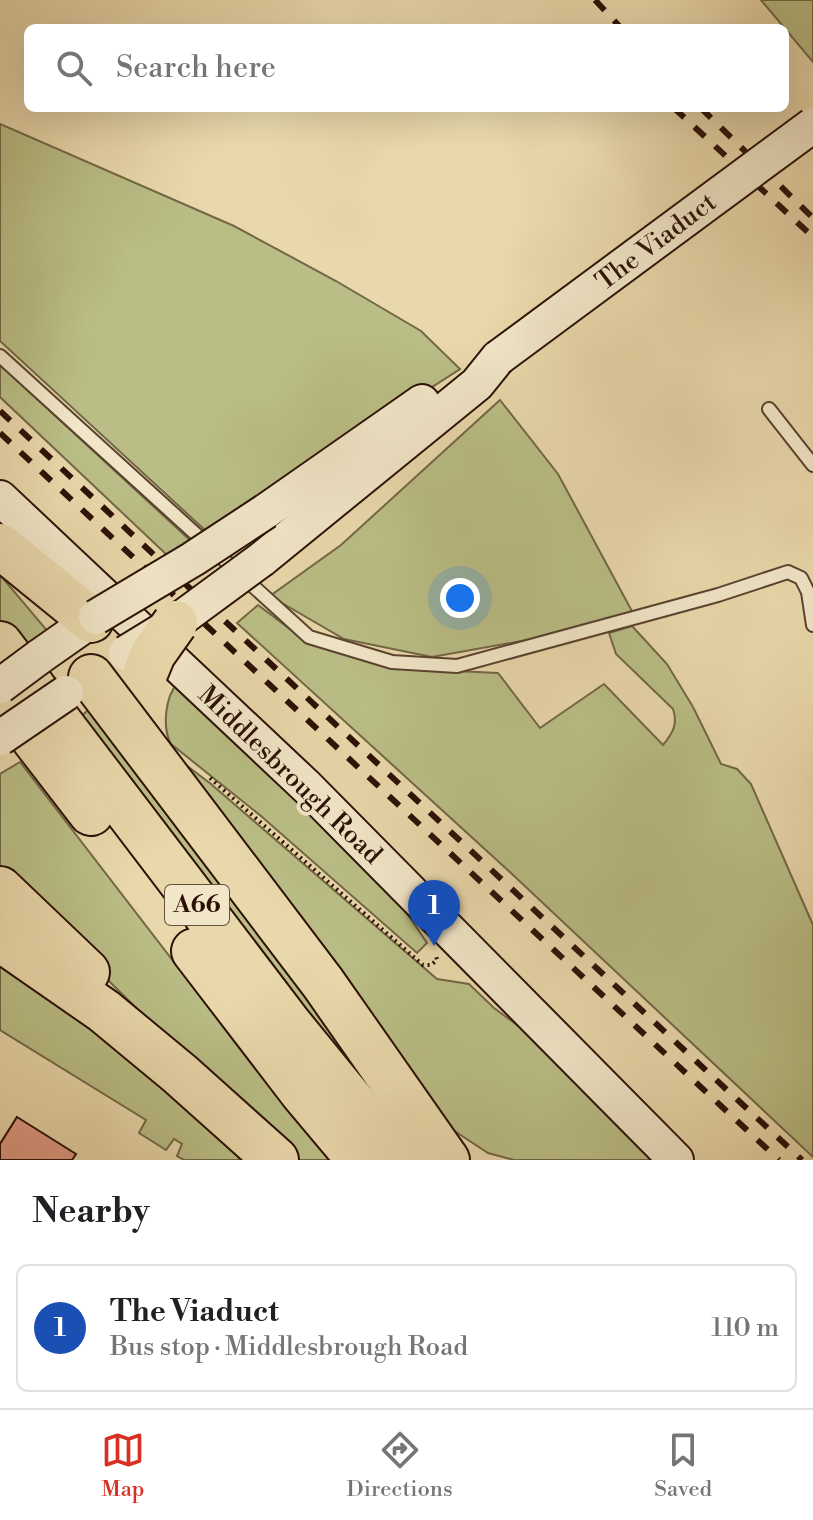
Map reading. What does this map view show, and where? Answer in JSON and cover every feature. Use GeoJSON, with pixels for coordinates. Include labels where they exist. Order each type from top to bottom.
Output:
{"type":"FeatureCollection","features":[{"type":"Feature","properties":{"kind":"highway"},"geometry":{"type":"LineString","coordinates":[[0,546],[77,655]]}},
{"type":"Feature","properties":{"kind":"highway"},"geometry":{"type":"LineString","coordinates":[[0,556],[77,655]]}},
{"type":"Feature","properties":{"kind":"highway"},"geometry":{"type":"LineString","coordinates":[[77,655],[153,654],[175,623]]}},
{"type":"Feature","properties":{"kind":"highway","name":"A66"},"geometry":{"type":"LineString","coordinates":[[77,655],[139,688],[136,710],[144,745],[323,983],[449,1158]]}},
{"type":"Feature","properties":{"kind":"highway","name":"A66"},"geometry":{"type":"LineString","coordinates":[[77,655],[262,989],[400,1160]]}},
{"type":"Feature","properties":{"kind":"highway","name":"A66"},"geometry":{"type":"LineString","coordinates":[[0,695],[302,1092],[359,1160]]}},
{"type":"Feature","properties":{"kind":"highway"},"geometry":{"type":"LineString","coordinates":[[0,889],[126,1009],[180,1074]]}},
{"type":"Feature","properties":{"kind":"highway"},"geometry":{"type":"LineString","coordinates":[[0,942],[12,947],[104,1011],[276,1160]]}},
{"type":"Feature","properties":{"kind":"street","name":"The Viaduct"},"geometry":{"type":"LineString","coordinates":[[77,655],[254,519],[465,372],[498,358],[813,125]]}},
{"type":"Feature","properties":{"kind":"street","name":"The Viaduct"},"geometry":{"type":"LineString","coordinates":[[175,623],[334,502],[477,384],[498,358]]}},
{"type":"Feature","properties":{"kind":"street","name":"Middlesbrough Road"},"geometry":{"type":"LineString","coordinates":[[0,498],[307,787],[676,1160]]}},
{"type":"Feature","properties":{"kind":"street"},"geometry":{"type":"LineString","coordinates":[[0,686],[77,655]]}},
{"type":"Feature","properties":{"kind":"street"},"geometry":{"type":"LineString","coordinates":[[0,711],[77,655]]}},
{"type":"Feature","properties":{"kind":"street"},"geometry":{"type":"LineString","coordinates":[[0,738],[77,655]]}},
{"type":"Feature","properties":{"kind":"lane"},"geometry":{"type":"LineString","coordinates":[[0,356],[309,637],[392,662],[457,666],[718,595],[788,572],[807,575],[813,625]]}},
{"type":"Feature","properties":{"kind":"lane"},"geometry":{"type":"LineString","coordinates":[[769,409],[813,465]]}},
{"type":"Feature","properties":{"kind":"path"},"geometry":{"type":"LineString","coordinates":[[203,773],[423,965],[431,965],[437,960],[434,946],[448,931]]}},
{"type":"Feature","properties":{"kind":"green space"},"geometry":{"type":"Polygon","coordinates":[[[761,0],[813,0],[813,62],[789,33],[789,24],[781,24],[761,0]]]}},
{"type":"Feature","properties":{"kind":"green space"},"geometry":{"type":"Polygon","coordinates":[[[0,124],[234,226],[421,331],[460,369],[207,532],[0,341],[0,124]]]}},
{"type":"Feature","properties":{"kind":"green space"},"geometry":{"type":"Polygon","coordinates":[[[0,365],[192,542],[169,557],[0,397],[0,365]]]}},
{"type":"Feature","properties":{"kind":"green space"},"geometry":{"type":"Polygon","coordinates":[[[500,400],[558,474],[633,613],[533,639],[432,657],[344,639],[270,596],[341,545],[500,400]]]}},
{"type":"Feature","properties":{"kind":"green space"},"geometry":{"type":"Polygon","coordinates":[[[0,575],[50,634],[23,655],[0,628],[0,575]]]}},
{"type":"Feature","properties":{"kind":"green space"},"geometry":{"type":"Polygon","coordinates":[[[258,605],[302,638],[392,668],[498,673],[540,728],[604,684],[663,745],[674,728],[673,709],[616,654],[609,633],[632,626],[667,664],[693,707],[721,764],[737,769],[751,784],[813,925],[813,1157],[512,874],[237,623],[258,605]]]}},
{"type":"Feature","properties":{"kind":"green space"},"geometry":{"type":"Polygon","coordinates":[[[178,683],[392,891],[427,943],[417,953],[261,816],[171,744],[166,730],[166,712],[170,696],[178,683]]]}},
{"type":"Feature","properties":{"kind":"green space"},"geometry":{"type":"Polygon","coordinates":[[[92,707],[415,1138],[413,1160],[74,722],[92,707]]]}},
{"type":"Feature","properties":{"kind":"green space"},"geometry":{"type":"Polygon","coordinates":[[[174,756],[211,784],[437,979],[469,984],[494,1008],[532,1036],[653,1160],[514,1160],[488,1153],[447,1126],[174,756]]]}},
{"type":"Feature","properties":{"kind":"green space"},"geometry":{"type":"Polygon","coordinates":[[[20,762],[277,1096],[330,1160],[291,1160],[0,874],[0,774],[20,762]]]}},
{"type":"Feature","properties":{"kind":"green space"},"geometry":{"type":"Polygon","coordinates":[[[0,962],[33,977],[236,1145],[239,1160],[184,1160],[177,1156],[182,1144],[174,1139],[166,1150],[139,1133],[146,1120],[0,1030],[0,962]]]}},
{"type":"Feature","properties":{"kind":"building"},"geometry":{"type":"Polygon","coordinates":[[[17,1117],[76,1154],[72,1160],[0,1160],[0,1144],[17,1117]]]}},
{"type":"Feature","properties":{"kind":"railway"},"geometry":{"type":"LineString","coordinates":[[595,0],[617,24]]}},
{"type":"Feature","properties":{"kind":"railway"},"geometry":{"type":"LineString","coordinates":[[678,112],[813,237]]}},
{"type":"Feature","properties":{"kind":"railway"},"geometry":{"type":"LineString","coordinates":[[705,112],[813,218]]}},
{"type":"Feature","properties":{"kind":"railway"},"geometry":{"type":"LineString","coordinates":[[0,411],[802,1160]]}},
{"type":"Feature","properties":{"kind":"railway"},"geometry":{"type":"LineString","coordinates":[[0,433],[779,1160]]}},
{"type":"Feature","properties":{"kind":"place","name":"The Viaduct"},"geometry":{"type":"Point","coordinates":[434,946]}}]}
